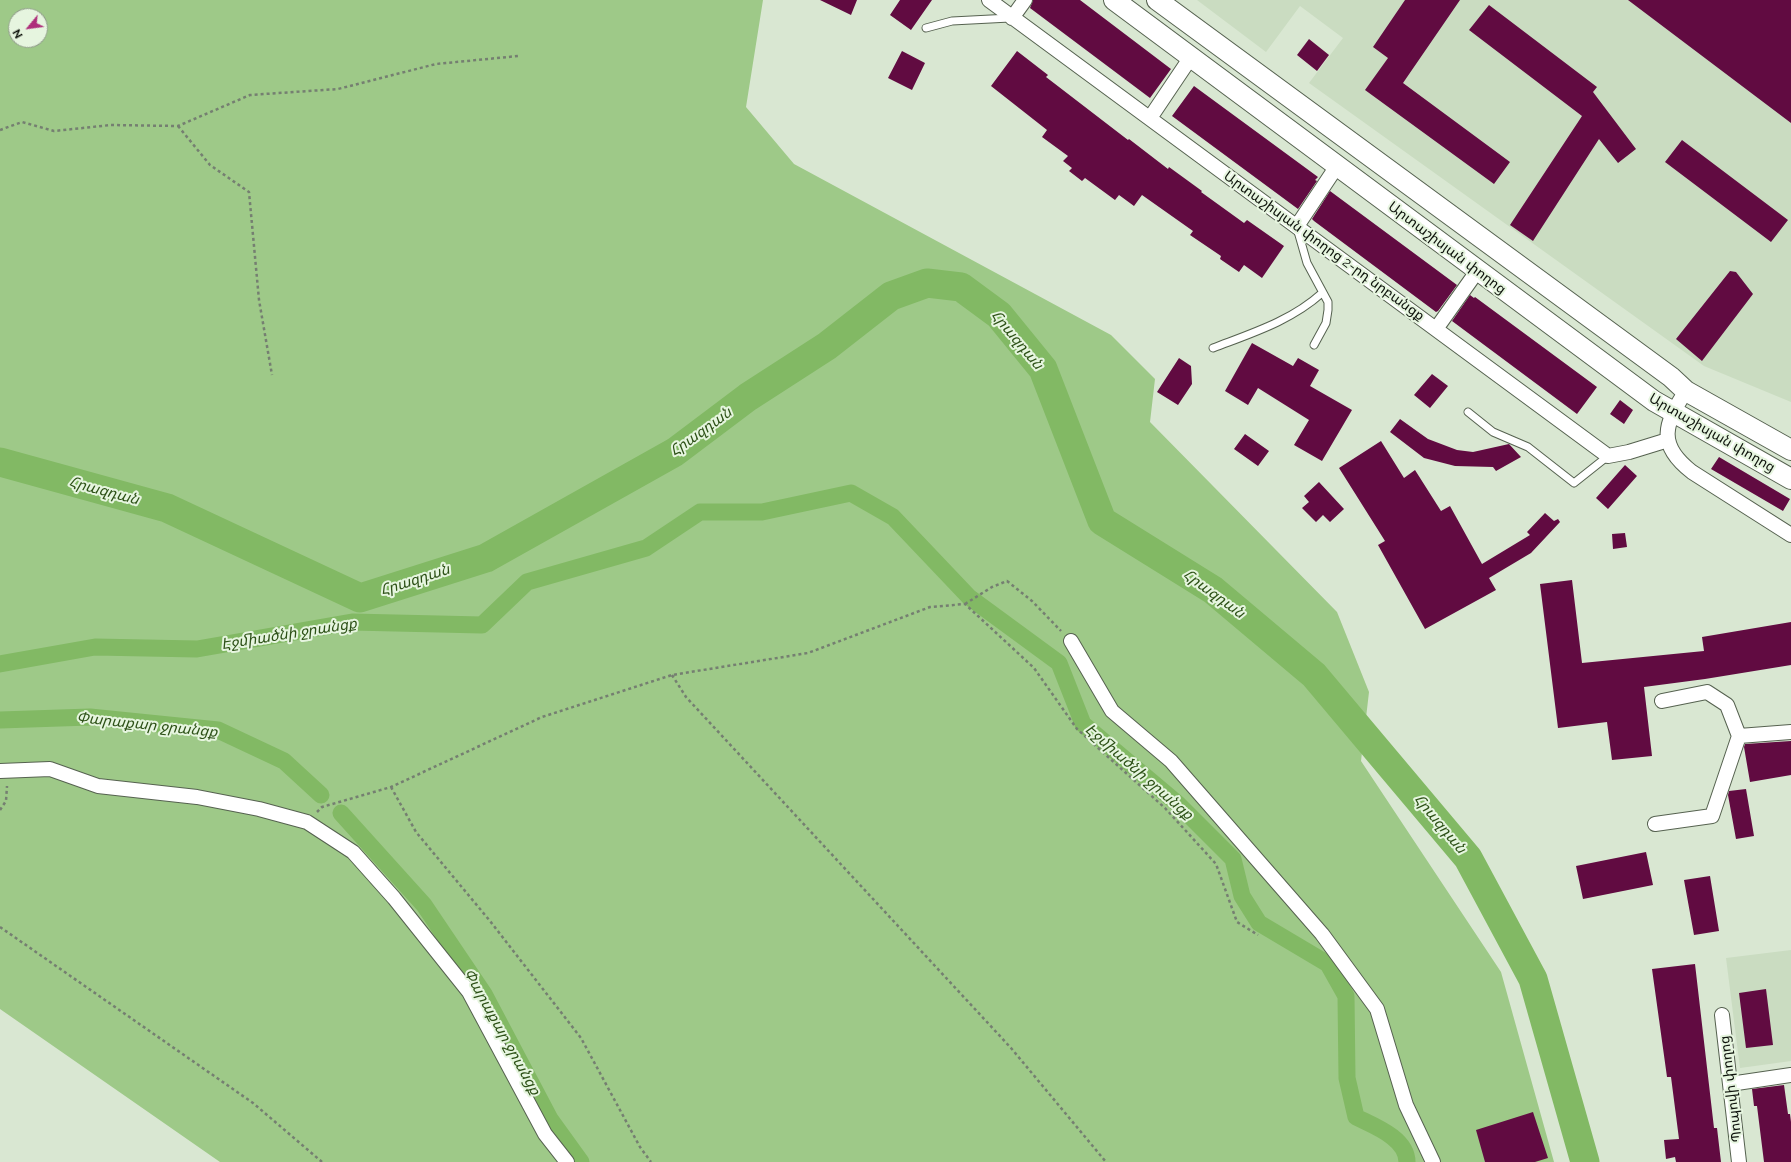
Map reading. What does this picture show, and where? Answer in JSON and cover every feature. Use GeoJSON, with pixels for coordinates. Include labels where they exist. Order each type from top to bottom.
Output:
{"type":"FeatureCollection","features":[{"type":"Feature","properties":{"kind":"main road","name":"Արտաշիսյան փողոց"},"geometry":{"type":"LineString","coordinates":[[1114,0],[1654,401],[1791,479]]}},
{"type":"Feature","properties":{"kind":"main road","name":"Արտաշիսյան փողոց"},"geometry":{"type":"LineString","coordinates":[[1157,0],[1671,377],[1686,391],[1791,450]]}},
{"type":"Feature","properties":{"kind":"street","name":"Արտաշիսյան փողոց 2-րդ նրբանցք"},"geometry":{"type":"LineString","coordinates":[[989,0],[1608,456]]}},
{"type":"Feature","properties":{"kind":"street"},"geometry":{"type":"LineString","coordinates":[[1012,18],[1025,0]]}},
{"type":"Feature","properties":{"kind":"street"},"geometry":{"type":"LineString","coordinates":[[1150,118],[1191,57]]}},
{"type":"Feature","properties":{"kind":"street"},"geometry":{"type":"LineString","coordinates":[[1297,226],[1338,166]]}},
{"type":"Feature","properties":{"kind":"street"},"geometry":{"type":"LineString","coordinates":[[1436,329],[1478,270]]}},
{"type":"Feature","properties":{"kind":"street"},"geometry":{"type":"LineString","coordinates":[[1686,391],[1672,412],[1669,421],[1668,440],[1673,452],[1681,464],[1791,534]]}},
{"type":"Feature","properties":{"kind":"street"},"geometry":{"type":"LineString","coordinates":[[1608,456],[1629,452],[1668,440]]}},
{"type":"Feature","properties":{"kind":"street"},"geometry":{"type":"LineString","coordinates":[[1071,641],[1112,711],[1171,761],[1322,934],[1377,1009],[1406,1105],[1433,1162]]}},
{"type":"Feature","properties":{"kind":"street"},"geometry":{"type":"LineString","coordinates":[[1655,824],[1712,816],[1739,736],[1727,705],[1707,692],[1662,701]]}},
{"type":"Feature","properties":{"kind":"street"},"geometry":{"type":"LineString","coordinates":[[1739,736],[1791,732]]}},
{"type":"Feature","properties":{"kind":"street"},"geometry":{"type":"LineString","coordinates":[[4,771],[50,769],[98,786],[197,797],[259,809],[306,822],[353,852],[394,898],[469,992],[545,1134],[567,1162]]}},
{"type":"Feature","properties":{"kind":"street","name":"Պոպովի փողոց"},"geometry":{"type":"LineString","coordinates":[[1722,1015],[1740,1162]]}},
{"type":"Feature","properties":{"kind":"street"},"geometry":{"type":"LineString","coordinates":[[1730,1084],[1791,1075]]}},
{"type":"Feature","properties":{"kind":"lane"},"geometry":{"type":"LineString","coordinates":[[926,28],[952,21],[1012,18]]}},
{"type":"Feature","properties":{"kind":"lane"},"geometry":{"type":"LineString","coordinates":[[1297,226],[1306,263],[1328,302],[1326,323],[1314,346]]}},
{"type":"Feature","properties":{"kind":"lane"},"geometry":{"type":"LineString","coordinates":[[1213,348],[1278,323],[1306,307],[1322,293]]}},
{"type":"Feature","properties":{"kind":"lane"},"geometry":{"type":"LineString","coordinates":[[1468,412],[1493,432],[1528,447],[1574,483],[1608,456]]}},
{"type":"Feature","properties":{"kind":"path"},"geometry":{"type":"LineString","coordinates":[[0,130],[22,122],[54,131],[111,125],[178,126],[250,95],[338,89],[436,64],[518,56]]}},
{"type":"Feature","properties":{"kind":"path"},"geometry":{"type":"LineString","coordinates":[[178,126],[210,165],[249,192],[259,300],[272,375]]}},
{"type":"Feature","properties":{"kind":"path"},"geometry":{"type":"LineString","coordinates":[[306,822],[322,807],[390,787],[542,717],[672,675],[808,653],[930,607],[965,604],[992,587],[1007,581],[1032,601],[1071,641]]}},
{"type":"Feature","properties":{"kind":"path"},"geometry":{"type":"LineString","coordinates":[[965,604],[1034,668],[1077,729],[1165,808],[1216,864],[1237,922],[1258,935]]}},
{"type":"Feature","properties":{"kind":"path"},"geometry":{"type":"LineString","coordinates":[[672,675],[686,697],[1011,1048],[1106,1162]]}},
{"type":"Feature","properties":{"kind":"path"},"geometry":{"type":"LineString","coordinates":[[0,810],[6,801],[4,771]]}},
{"type":"Feature","properties":{"kind":"path"},"geometry":{"type":"LineString","coordinates":[[390,787],[416,832],[490,921],[581,1038],[637,1140],[651,1162]]}},
{"type":"Feature","properties":{"kind":"path"},"geometry":{"type":"LineString","coordinates":[[0,927],[253,1103],[322,1162]]}},
{"type":"Feature","properties":{"kind":"shaded area"},"geometry":{"type":"Polygon","coordinates":[[[1197,0],[1791,0],[1791,402],[1704,366],[1309,83],[1343,38],[1300,6],[1266,52],[1197,0]]]}},
{"type":"Feature","properties":{"kind":"shaded area"},"geometry":{"type":"Polygon","coordinates":[[[1791,950],[1791,1061],[1740,1068],[1726,958],[1791,950]]]}},
{"type":"Feature","properties":{"kind":"green space"},"geometry":{"type":"Polygon","coordinates":[[[0,0],[763,0],[746,107],[794,164],[1111,335],[1155,379],[1150,422],[1337,612],[1369,692],[1361,761],[1501,972],[1554,1162],[220,1162],[0,1009],[0,0]]]}},
{"type":"Feature","properties":{"kind":"building"},"geometry":{"type":"Polygon","coordinates":[[[820,0],[857,0],[851,15],[820,0]]]}},
{"type":"Feature","properties":{"kind":"building"},"geometry":{"type":"Polygon","coordinates":[[[900,0],[932,0],[911,30],[890,15],[900,0]]]}},
{"type":"Feature","properties":{"kind":"building"},"geometry":{"type":"Polygon","coordinates":[[[1033,0],[1080,0],[1171,69],[1150,98],[1030,8],[1033,0]]]}},
{"type":"Feature","properties":{"kind":"building"},"geometry":{"type":"Polygon","coordinates":[[[1405,0],[1460,0],[1403,83],[1510,162],[1494,184],[1365,90],[1388,58],[1373,47],[1405,0]]]}},
{"type":"Feature","properties":{"kind":"building"},"geometry":{"type":"Polygon","coordinates":[[[1628,0],[1791,0],[1791,123],[1628,0]]]}},
{"type":"Feature","properties":{"kind":"building"},"geometry":{"type":"Polygon","coordinates":[[[1489,5],[1597,87],[1593,92],[1636,149],[1618,163],[1599,139],[1533,241],[1510,225],[1582,116],[1469,30],[1489,5]]]}},
{"type":"Feature","properties":{"kind":"building"},"geometry":{"type":"Polygon","coordinates":[[[1309,39],[1329,55],[1317,71],[1297,55],[1309,39]]]}},
{"type":"Feature","properties":{"kind":"building"},"geometry":{"type":"Polygon","coordinates":[[[902,51],[925,63],[912,90],[888,78],[902,51]]]}},
{"type":"Feature","properties":{"kind":"building"},"geometry":{"type":"Polygon","coordinates":[[[1017,51],[1048,75],[1046,77],[1128,140],[1129,139],[1168,169],[1169,167],[1244,223],[1247,220],[1284,246],[1262,278],[1244,265],[1239,272],[1220,259],[1221,256],[1190,235],[1193,231],[1142,195],[1134,206],[1119,195],[1115,200],[1085,178],[1082,181],[1069,171],[1072,168],[1063,161],[1068,156],[1042,137],[1047,130],[991,86],[1017,51]]]}},
{"type":"Feature","properties":{"kind":"building"},"geometry":{"type":"Polygon","coordinates":[[[1194,86],[1318,177],[1315,180],[1317,181],[1298,209],[1172,116],[1194,86]]]}},
{"type":"Feature","properties":{"kind":"building"},"geometry":{"type":"Polygon","coordinates":[[[1682,140],[1788,220],[1771,242],[1665,162],[1682,140]]]}},
{"type":"Feature","properties":{"kind":"building"},"geometry":{"type":"Polygon","coordinates":[[[1330,191],[1457,285],[1438,311],[1436,312],[1312,219],[1330,191]]]}},
{"type":"Feature","properties":{"kind":"building"},"geometry":{"type":"Polygon","coordinates":[[[1730,271],[1736,272],[1753,294],[1702,361],[1676,339],[1730,271]]]}},
{"type":"Feature","properties":{"kind":"building"},"geometry":{"type":"Polygon","coordinates":[[[1470,295],[1474,298],[1475,297],[1597,387],[1577,414],[1452,321],[1470,295]]]}},
{"type":"Feature","properties":{"kind":"building"},"geometry":{"type":"Polygon","coordinates":[[[1252,343],[1293,366],[1298,358],[1319,370],[1310,386],[1352,410],[1322,461],[1294,445],[1309,420],[1258,388],[1248,405],[1225,391],[1252,343]]]}},
{"type":"Feature","properties":{"kind":"building"},"geometry":{"type":"Polygon","coordinates":[[[1179,358],[1191,366],[1192,384],[1178,405],[1157,392],[1179,358]]]}},
{"type":"Feature","properties":{"kind":"building"},"geometry":{"type":"Polygon","coordinates":[[[1432,374],[1448,386],[1430,408],[1414,395],[1432,374]]]}},
{"type":"Feature","properties":{"kind":"building"},"geometry":{"type":"Polygon","coordinates":[[[1620,400],[1633,410],[1624,424],[1610,414],[1620,400]]]}},
{"type":"Feature","properties":{"kind":"building"},"geometry":{"type":"Polygon","coordinates":[[[1400,419],[1428,439],[1457,450],[1473,452],[1509,444],[1521,457],[1496,471],[1493,467],[1455,466],[1424,458],[1390,432],[1400,419]]]}},
{"type":"Feature","properties":{"kind":"building"},"geometry":{"type":"Polygon","coordinates":[[[1245,434],[1269,451],[1258,466],[1234,449],[1245,434]]]}},
{"type":"Feature","properties":{"kind":"building"},"geometry":{"type":"Polygon","coordinates":[[[1381,441],[1404,478],[1415,470],[1441,511],[1450,506],[1482,564],[1530,535],[1527,532],[1545,513],[1554,521],[1558,519],[1560,522],[1531,553],[1489,578],[1496,590],[1425,629],[1378,545],[1385,541],[1339,468],[1381,441]]]}},
{"type":"Feature","properties":{"kind":"building"},"geometry":{"type":"Polygon","coordinates":[[[1719,457],[1790,499],[1783,511],[1711,469],[1719,457]]]}},
{"type":"Feature","properties":{"kind":"building"},"geometry":{"type":"Polygon","coordinates":[[[1625,465],[1637,476],[1608,509],[1596,498],[1625,465]]]}},
{"type":"Feature","properties":{"kind":"building"},"geometry":{"type":"Polygon","coordinates":[[[1319,482],[1344,509],[1330,522],[1323,515],[1316,522],[1302,508],[1309,502],[1304,496],[1319,482]]]}},
{"type":"Feature","properties":{"kind":"building"},"geometry":{"type":"Polygon","coordinates":[[[1625,533],[1627,547],[1613,549],[1612,534],[1625,533]]]}},
{"type":"Feature","properties":{"kind":"building"},"geometry":{"type":"Polygon","coordinates":[[[1572,580],[1582,663],[1704,651],[1702,637],[1791,622],[1791,665],[1644,687],[1652,756],[1612,760],[1607,722],[1558,728],[1540,584],[1572,580]]]}},
{"type":"Feature","properties":{"kind":"building"},"geometry":{"type":"Polygon","coordinates":[[[1791,741],[1791,775],[1750,782],[1744,747],[1745,744],[1791,741]]]}},
{"type":"Feature","properties":{"kind":"building"},"geometry":{"type":"Polygon","coordinates":[[[1746,789],[1754,836],[1736,839],[1728,795],[1729,791],[1746,789]]]}},
{"type":"Feature","properties":{"kind":"building"},"geometry":{"type":"Polygon","coordinates":[[[1646,852],[1653,885],[1583,899],[1576,866],[1646,852]]]}},
{"type":"Feature","properties":{"kind":"building"},"geometry":{"type":"Polygon","coordinates":[[[1710,876],[1719,931],[1694,935],[1684,880],[1710,876]]]}},
{"type":"Feature","properties":{"kind":"building"},"geometry":{"type":"Polygon","coordinates":[[[1695,964],[1714,1128],[1717,1128],[1721,1162],[1676,1162],[1675,1157],[1666,1159],[1664,1140],[1679,1139],[1671,1077],[1667,1077],[1652,969],[1695,964]]]}},
{"type":"Feature","properties":{"kind":"building"},"geometry":{"type":"Polygon","coordinates":[[[1766,989],[1773,1045],[1746,1048],[1739,993],[1766,989]]]}},
{"type":"Feature","properties":{"kind":"building"},"geometry":{"type":"Polygon","coordinates":[[[1784,1085],[1788,1114],[1790,1114],[1791,1122],[1791,1162],[1764,1162],[1757,1106],[1754,1106],[1752,1089],[1784,1085]]]}},
{"type":"Feature","properties":{"kind":"building"},"geometry":{"type":"Polygon","coordinates":[[[1533,1112],[1548,1158],[1535,1162],[1485,1162],[1476,1130],[1533,1112]]]}},
{"type":"Feature","properties":{"kind":"waterway","name":"Հրազդան"},"geometry":{"type":"LineString","coordinates":[[0,462],[167,508],[360,598],[486,558],[675,452],[748,397],[827,346],[891,296],[927,283],[961,287],[999,315],[1043,369],[1102,521],[1213,590],[1314,675],[1468,858],[1533,979],[1585,1162]]}},
{"type":"Feature","properties":{"kind":"waterway","name":"Էջմիածնի ջրանցք"},"geometry":{"type":"LineString","coordinates":[[0,664],[95,647],[197,649],[352,622],[482,625],[527,582],[646,548],[700,512],[762,512],[851,493],[893,517],[969,597],[1059,663],[1083,724],[1178,804],[1233,859],[1242,896],[1259,923],[1328,964],[1346,996],[1347,1078],[1356,1117],[1380,1129],[1396,1140],[1402,1146],[1406,1154],[1407,1162]]}},
{"type":"Feature","properties":{"kind":"waterway","name":"Փարաքար ջրանցք"},"geometry":{"type":"LineString","coordinates":[[0,720],[90,717],[218,730],[284,761],[321,795]]}},
{"type":"Feature","properties":{"kind":"waterway","name":"Փարաքար ջրանցք"},"geometry":{"type":"LineString","coordinates":[[341,813],[424,905],[484,994],[550,1119],[581,1162]]}}]}
